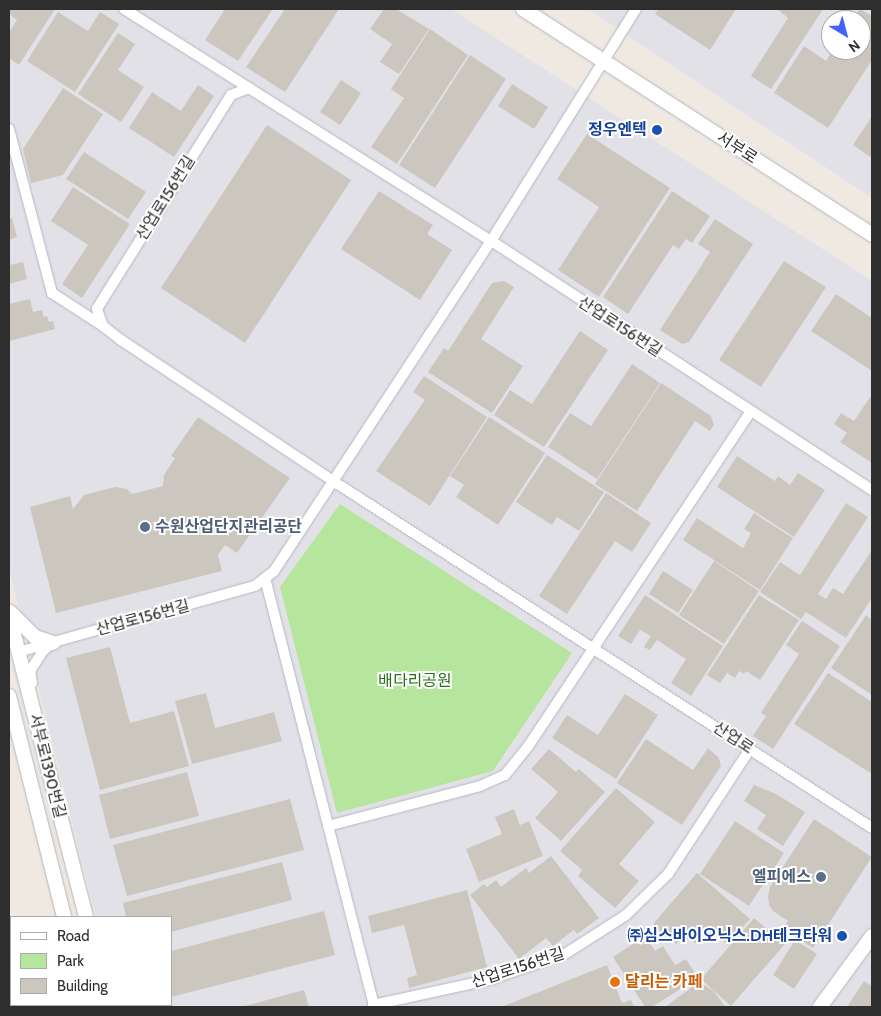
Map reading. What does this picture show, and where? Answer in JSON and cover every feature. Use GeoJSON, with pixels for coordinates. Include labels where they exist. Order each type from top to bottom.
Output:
{"type":"FeatureCollection","features":[{"type":"Feature","properties":{"kind":"street"},"geometry":{"type":"LineString","coordinates":[[124,9],[250,88]]}},
{"type":"Feature","properties":{"kind":"street","name":"서부로"},"geometry":{"type":"LineString","coordinates":[[523,9],[872,235]]}},
{"type":"Feature","properties":{"kind":"street"},"geometry":{"type":"LineString","coordinates":[[490,241],[602,60],[636,9]]}},
{"type":"Feature","properties":{"kind":"street","name":"산업로156번길"},"geometry":{"type":"LineString","coordinates":[[103,326],[97,309],[104,295],[231,95],[250,88],[490,241],[872,490]]}},
{"type":"Feature","properties":{"kind":"street"},"geometry":{"type":"LineString","coordinates":[[9,129],[52,294],[103,326],[333,481],[593,648]]}},
{"type":"Feature","properties":{"kind":"street","name":"산업로156번길"},"geometry":{"type":"LineString","coordinates":[[14,653],[255,586],[274,571],[490,241]]}},
{"type":"Feature","properties":{"kind":"street"},"geometry":{"type":"LineString","coordinates":[[328,826],[480,786],[505,775],[529,745],[750,412]]}},
{"type":"Feature","properties":{"kind":"street","name":"산업로156번길"},"geometry":{"type":"LineString","coordinates":[[265,578],[374,1006],[492,979],[565,954],[626,915],[668,874],[750,749]]}},
{"type":"Feature","properties":{"kind":"street"},"geometry":{"type":"LineString","coordinates":[[9,611],[35,636],[53,643]]}},
{"type":"Feature","properties":{"kind":"street","name":"서부로1390번길"},"geometry":{"type":"LineString","coordinates":[[9,615],[14,653],[38,729],[86,916]]}},
{"type":"Feature","properties":{"kind":"street"},"geometry":{"type":"LineString","coordinates":[[38,729],[30,670],[42,651],[53,643]]}},
{"type":"Feature","properties":{"kind":"street","name":"산업로"},"geometry":{"type":"LineString","coordinates":[[593,648],[872,828]]}},
{"type":"Feature","properties":{"kind":"street","name":"서부로1390번길"},"geometry":{"type":"LineString","coordinates":[[9,696],[64,916]]}},
{"type":"Feature","properties":{"kind":"street"},"geometry":{"type":"LineString","coordinates":[[820,1007],[872,936]]}},
{"type":"Feature","properties":{"kind":"shaded area"},"geometry":{"type":"Polygon","coordinates":[[[9,9],[451,9],[872,281],[872,1007],[119,1007],[172,1006],[172,916],[96,916],[9,569],[9,9]]]}},
{"type":"Feature","properties":{"kind":"shaded area"},"geometry":{"type":"Polygon","coordinates":[[[588,9],[872,9],[872,198],[588,9]]]}},
{"type":"Feature","properties":{"kind":"green space","name":"배다리공원"},"geometry":{"type":"Polygon","coordinates":[[[340,504],[572,653],[493,771],[337,813],[280,587],[340,504]]]}},
{"type":"Feature","properties":{"kind":"building"},"geometry":{"type":"Polygon","coordinates":[[[9,9],[55,9],[19,65],[9,58],[9,32],[17,20],[9,14],[9,9]]]}},
{"type":"Feature","properties":{"kind":"building"},"geometry":{"type":"Polygon","coordinates":[[[225,9],[273,9],[238,61],[205,40],[225,9]]]}},
{"type":"Feature","properties":{"kind":"building"},"geometry":{"type":"Polygon","coordinates":[[[285,9],[339,9],[285,92],[246,67],[285,9]]]}},
{"type":"Feature","properties":{"kind":"building"},"geometry":{"type":"Polygon","coordinates":[[[384,9],[396,9],[429,29],[399,74],[380,62],[392,44],[370,29],[384,9]]]}},
{"type":"Feature","properties":{"kind":"building"},"geometry":{"type":"Polygon","coordinates":[[[658,9],[736,9],[710,50],[655,14],[658,9]]]}},
{"type":"Feature","properties":{"kind":"building"},"geometry":{"type":"Polygon","coordinates":[[[777,9],[823,9],[771,89],[751,76],[788,18],[777,9]]]}},
{"type":"Feature","properties":{"kind":"building"},"geometry":{"type":"Polygon","coordinates":[[[58,12],[88,31],[100,12],[119,24],[75,92],[27,61],[58,12]]]}},
{"type":"Feature","properties":{"kind":"building"},"geometry":{"type":"Polygon","coordinates":[[[872,16],[872,60],[828,128],[774,93],[804,46],[821,58],[821,60],[871,60],[872,16]]]}},
{"type":"Feature","properties":{"kind":"building"},"geometry":{"type":"Polygon","coordinates":[[[430,29],[468,55],[397,164],[371,147],[404,98],[391,89],[430,29]]]}},
{"type":"Feature","properties":{"kind":"building"},"geometry":{"type":"Polygon","coordinates":[[[118,33],[135,44],[118,70],[144,87],[121,122],[78,94],[118,33]]]}},
{"type":"Feature","properties":{"kind":"building"},"geometry":{"type":"Polygon","coordinates":[[[470,55],[506,79],[435,188],[399,165],[470,55]]]}},
{"type":"Feature","properties":{"kind":"building"},"geometry":{"type":"Polygon","coordinates":[[[341,80],[361,93],[340,125],[320,112],[341,80]]]}},
{"type":"Feature","properties":{"kind":"building"},"geometry":{"type":"Polygon","coordinates":[[[512,84],[548,107],[534,129],[498,106],[512,84]]]}},
{"type":"Feature","properties":{"kind":"building"},"geometry":{"type":"Polygon","coordinates":[[[198,85],[214,96],[174,157],[129,128],[152,92],[181,111],[198,85]]]}},
{"type":"Feature","properties":{"kind":"building"},"geometry":{"type":"Polygon","coordinates":[[[63,88],[103,114],[63,175],[31,183],[23,149],[63,88]]]}},
{"type":"Feature","properties":{"kind":"building"},"geometry":{"type":"Polygon","coordinates":[[[872,116],[872,158],[853,145],[872,116]]]}},
{"type":"Feature","properties":{"kind":"building"},"geometry":{"type":"Polygon","coordinates":[[[267,125],[351,180],[245,343],[161,288],[267,125]]]}},
{"type":"Feature","properties":{"kind":"building"},"geometry":{"type":"Polygon","coordinates":[[[587,134],[670,188],[599,297],[558,270],[599,207],[557,179],[587,134]]]}},
{"type":"Feature","properties":{"kind":"building"},"geometry":{"type":"Polygon","coordinates":[[[84,152],[146,192],[128,219],[66,179],[84,152]]]}},
{"type":"Feature","properties":{"kind":"building"},"geometry":{"type":"Polygon","coordinates":[[[73,187],[130,224],[82,298],[62,284],[88,245],[51,221],[73,187]]]}},
{"type":"Feature","properties":{"kind":"building"},"geometry":{"type":"Polygon","coordinates":[[[379,191],[433,225],[427,234],[452,250],[420,300],[341,249],[379,191]]]}},
{"type":"Feature","properties":{"kind":"building"},"geometry":{"type":"Polygon","coordinates":[[[672,191],[710,216],[692,243],[686,239],[679,249],[673,245],[628,314],[603,297],[672,191]]]}},
{"type":"Feature","properties":{"kind":"building"},"geometry":{"type":"Polygon","coordinates":[[[12,218],[17,237],[9,240],[9,219],[12,218]]]}},
{"type":"Feature","properties":{"kind":"building"},"geometry":{"type":"Polygon","coordinates":[[[715,219],[753,244],[689,342],[682,344],[660,330],[710,252],[698,244],[715,219]]]}},
{"type":"Feature","properties":{"kind":"building"},"geometry":{"type":"Polygon","coordinates":[[[784,261],[826,287],[761,387],[719,360],[784,261]]]}},
{"type":"Feature","properties":{"kind":"building"},"geometry":{"type":"Polygon","coordinates":[[[23,262],[27,279],[9,284],[9,265],[23,262]]]}},
{"type":"Feature","properties":{"kind":"building"},"geometry":{"type":"Polygon","coordinates":[[[504,281],[514,287],[481,339],[523,366],[492,413],[428,372],[444,348],[448,351],[492,283],[504,281]]]}},
{"type":"Feature","properties":{"kind":"building"},"geometry":{"type":"Polygon","coordinates":[[[836,294],[872,318],[872,371],[811,331],[836,294]]]}},
{"type":"Feature","properties":{"kind":"building"},"geometry":{"type":"Polygon","coordinates":[[[30,299],[33,312],[42,310],[44,317],[47,316],[49,322],[53,321],[55,329],[9,341],[9,304],[30,299]]]}},
{"type":"Feature","properties":{"kind":"building"},"geometry":{"type":"Polygon","coordinates":[[[580,331],[608,350],[544,447],[494,415],[510,390],[532,404],[580,331]]]}},
{"type":"Feature","properties":{"kind":"building"},"geometry":{"type":"Polygon","coordinates":[[[632,364],[660,383],[597,479],[548,447],[570,413],[591,426],[632,364]]]}},
{"type":"Feature","properties":{"kind":"building"},"geometry":{"type":"Polygon","coordinates":[[[424,376],[487,417],[430,506],[376,471],[425,400],[413,392],[424,376]]]}},
{"type":"Feature","properties":{"kind":"building"},"geometry":{"type":"Polygon","coordinates":[[[661,383],[711,416],[714,425],[710,431],[695,421],[637,511],[595,484],[661,383]]]}},
{"type":"Feature","properties":{"kind":"building"},"geometry":{"type":"Polygon","coordinates":[[[872,394],[872,463],[840,442],[847,433],[834,424],[841,413],[854,421],[872,394]]]}},
{"type":"Feature","properties":{"kind":"building","name":"수원산업단지관리공단"},"geometry":{"type":"Polygon","coordinates":[[[198,417],[290,478],[237,553],[225,545],[218,555],[222,571],[56,613],[30,507],[70,496],[73,509],[84,495],[115,487],[127,489],[132,494],[163,486],[164,475],[175,458],[171,456],[198,417]]]}},
{"type":"Feature","properties":{"kind":"building"},"geometry":{"type":"Polygon","coordinates":[[[489,417],[545,453],[498,525],[456,497],[464,485],[450,476],[489,417]]]}},
{"type":"Feature","properties":{"kind":"building"},"geometry":{"type":"Polygon","coordinates":[[[547,455],[604,492],[579,531],[557,517],[552,525],[516,502],[547,455]]]}},
{"type":"Feature","properties":{"kind":"building"},"geometry":{"type":"Polygon","coordinates":[[[737,456],[775,481],[778,476],[790,485],[798,473],[825,490],[794,537],[717,487],[737,456]]]}},
{"type":"Feature","properties":{"kind":"building"},"geometry":{"type":"Polygon","coordinates":[[[606,493],[651,523],[632,552],[615,541],[567,614],[539,596],[606,493]]]}},
{"type":"Feature","properties":{"kind":"building"},"geometry":{"type":"Polygon","coordinates":[[[846,503],[868,517],[818,594],[826,599],[833,588],[843,594],[872,550],[872,598],[846,638],[806,612],[801,619],[760,592],[780,562],[800,575],[846,503]]]}},
{"type":"Feature","properties":{"kind":"building"},"geometry":{"type":"Polygon","coordinates":[[[754,513],[793,538],[760,590],[683,540],[697,518],[743,548],[751,533],[744,529],[754,513]]]}},
{"type":"Feature","properties":{"kind":"building"},"geometry":{"type":"Polygon","coordinates":[[[714,561],[759,591],[724,644],[679,615],[714,561]]]}},
{"type":"Feature","properties":{"kind":"building"},"geometry":{"type":"Polygon","coordinates":[[[663,571],[693,590],[678,613],[649,594],[663,571]]]}},
{"type":"Feature","properties":{"kind":"building"},"geometry":{"type":"Polygon","coordinates":[[[645,595],[723,646],[691,696],[671,683],[686,659],[657,640],[650,650],[644,647],[651,636],[640,630],[631,644],[618,636],[645,595]]]}},
{"type":"Feature","properties":{"kind":"building"},"geometry":{"type":"Polygon","coordinates":[[[759,595],[799,620],[760,680],[746,671],[744,674],[739,671],[735,678],[727,673],[720,683],[707,675],[759,595]]]}},
{"type":"Feature","properties":{"kind":"building"},"geometry":{"type":"Polygon","coordinates":[[[866,615],[872,620],[872,695],[831,668],[866,615]]]}},
{"type":"Feature","properties":{"kind":"building"},"geometry":{"type":"Polygon","coordinates":[[[802,621],[840,646],[773,749],[753,736],[766,716],[761,713],[799,654],[786,645],[802,621]]]}},
{"type":"Feature","properties":{"kind":"building"},"geometry":{"type":"Polygon","coordinates":[[[110,647],[130,723],[174,711],[189,766],[100,790],[66,658],[110,647]]]}},
{"type":"Feature","properties":{"kind":"building"},"geometry":{"type":"Polygon","coordinates":[[[828,673],[872,702],[872,774],[794,724],[828,673]]]}},
{"type":"Feature","properties":{"kind":"building"},"geometry":{"type":"Polygon","coordinates":[[[206,693],[215,728],[274,712],[282,741],[192,764],[175,701],[206,693]]]}},
{"type":"Feature","properties":{"kind":"building"},"geometry":{"type":"Polygon","coordinates":[[[625,694],[658,715],[616,779],[552,738],[567,715],[598,735],[625,694]]]}},
{"type":"Feature","properties":{"kind":"building"},"geometry":{"type":"Polygon","coordinates":[[[646,739],[693,770],[708,748],[719,758],[721,766],[682,825],[617,783],[646,739]]]}},
{"type":"Feature","properties":{"kind":"building"},"geometry":{"type":"Polygon","coordinates":[[[549,749],[576,772],[579,769],[605,792],[561,841],[535,818],[558,792],[531,769],[549,749]]]}},
{"type":"Feature","properties":{"kind":"building"},"geometry":{"type":"Polygon","coordinates":[[[187,772],[199,816],[110,839],[99,795],[187,772]]]}},
{"type":"Feature","properties":{"kind":"building"},"geometry":{"type":"Polygon","coordinates":[[[754,785],[776,794],[805,812],[783,846],[757,829],[766,815],[744,801],[754,785]]]}},
{"type":"Feature","properties":{"kind":"building"},"geometry":{"type":"Polygon","coordinates":[[[616,788],[655,822],[619,864],[639,881],[615,908],[578,876],[582,870],[560,851],[616,788]]]}},
{"type":"Feature","properties":{"kind":"building"},"geometry":{"type":"Polygon","coordinates":[[[290,799],[304,850],[127,896],[113,845],[290,799]]]}},
{"type":"Feature","properties":{"kind":"building"},"geometry":{"type":"Polygon","coordinates":[[[514,809],[520,825],[529,821],[543,856],[479,882],[466,849],[502,834],[495,817],[514,809]]]}},
{"type":"Feature","properties":{"kind":"building"},"geometry":{"type":"Polygon","coordinates":[[[814,819],[872,857],[813,948],[783,929],[788,921],[773,911],[769,905],[768,896],[770,887],[814,819]]]}},
{"type":"Feature","properties":{"kind":"building"},"geometry":{"type":"Polygon","coordinates":[[[735,821],[784,853],[749,906],[700,874],[735,821]]]}},
{"type":"Feature","properties":{"kind":"building"},"geometry":{"type":"Polygon","coordinates":[[[551,856],[599,918],[577,934],[574,930],[553,946],[546,938],[519,959],[470,895],[484,884],[487,887],[496,880],[501,887],[526,868],[529,873],[551,856]]]}},
{"type":"Feature","properties":{"kind":"building"},"geometry":{"type":"Polygon","coordinates":[[[282,862],[292,900],[172,932],[172,916],[126,916],[123,903],[282,862]]]}},
{"type":"Feature","properties":{"kind":"building"},"geometry":{"type":"Polygon","coordinates":[[[697,873],[750,919],[728,945],[708,928],[695,943],[685,934],[676,944],[653,924],[697,873]]]}},
{"type":"Feature","properties":{"kind":"building"},"geometry":{"type":"Polygon","coordinates":[[[467,890],[487,967],[409,988],[407,978],[417,975],[404,925],[372,933],[368,916],[467,890]]]}},
{"type":"Feature","properties":{"kind":"building"},"geometry":{"type":"Polygon","coordinates":[[[324,911],[335,955],[172,997],[172,951],[324,911]]]}},
{"type":"Feature","properties":{"kind":"building"},"geometry":{"type":"Polygon","coordinates":[[[754,918],[785,944],[731,1006],[701,979],[754,918]]]}},
{"type":"Feature","properties":{"kind":"building"},"geometry":{"type":"Polygon","coordinates":[[[645,936],[655,951],[663,946],[675,965],[686,959],[698,978],[652,1007],[645,1007],[613,957],[645,936]]]}},
{"type":"Feature","properties":{"kind":"building"},"geometry":{"type":"Polygon","coordinates":[[[795,940],[817,954],[794,989],[773,975],[795,940]]]}},
{"type":"Feature","properties":{"kind":"building"},"geometry":{"type":"Polygon","coordinates":[[[607,965],[622,1003],[631,1000],[634,1007],[501,1007],[607,965]]]}},
{"type":"Feature","properties":{"kind":"building"},"geometry":{"type":"Polygon","coordinates":[[[864,981],[872,986],[872,1007],[847,1007],[864,981]]]}},
{"type":"Feature","properties":{"kind":"building"},"geometry":{"type":"Polygon","coordinates":[[[699,982],[714,991],[725,1007],[665,1007],[699,982]]]}},
{"type":"Feature","properties":{"kind":"building"},"geometry":{"type":"Polygon","coordinates":[[[304,990],[309,1007],[241,1007],[304,990]]]}},
{"type":"Feature","properties":{"kind":"place","name":"정우엔텍"},"geometry":{"type":"Point","coordinates":[657,130]}},
{"type":"Feature","properties":{"kind":"place","name":"수원산업단지관리공단"},"geometry":{"type":"Point","coordinates":[145,527]}},
{"type":"Feature","properties":{"kind":"place","name":"엘피에스"},"geometry":{"type":"Point","coordinates":[821,877]}},
{"type":"Feature","properties":{"kind":"place","name":"㈜심스바이오닉스.DH테크타워"},"geometry":{"type":"Point","coordinates":[842,936]}},
{"type":"Feature","properties":{"kind":"place","name":"달리는 카페"},"geometry":{"type":"Point","coordinates":[615,982]}}]}
